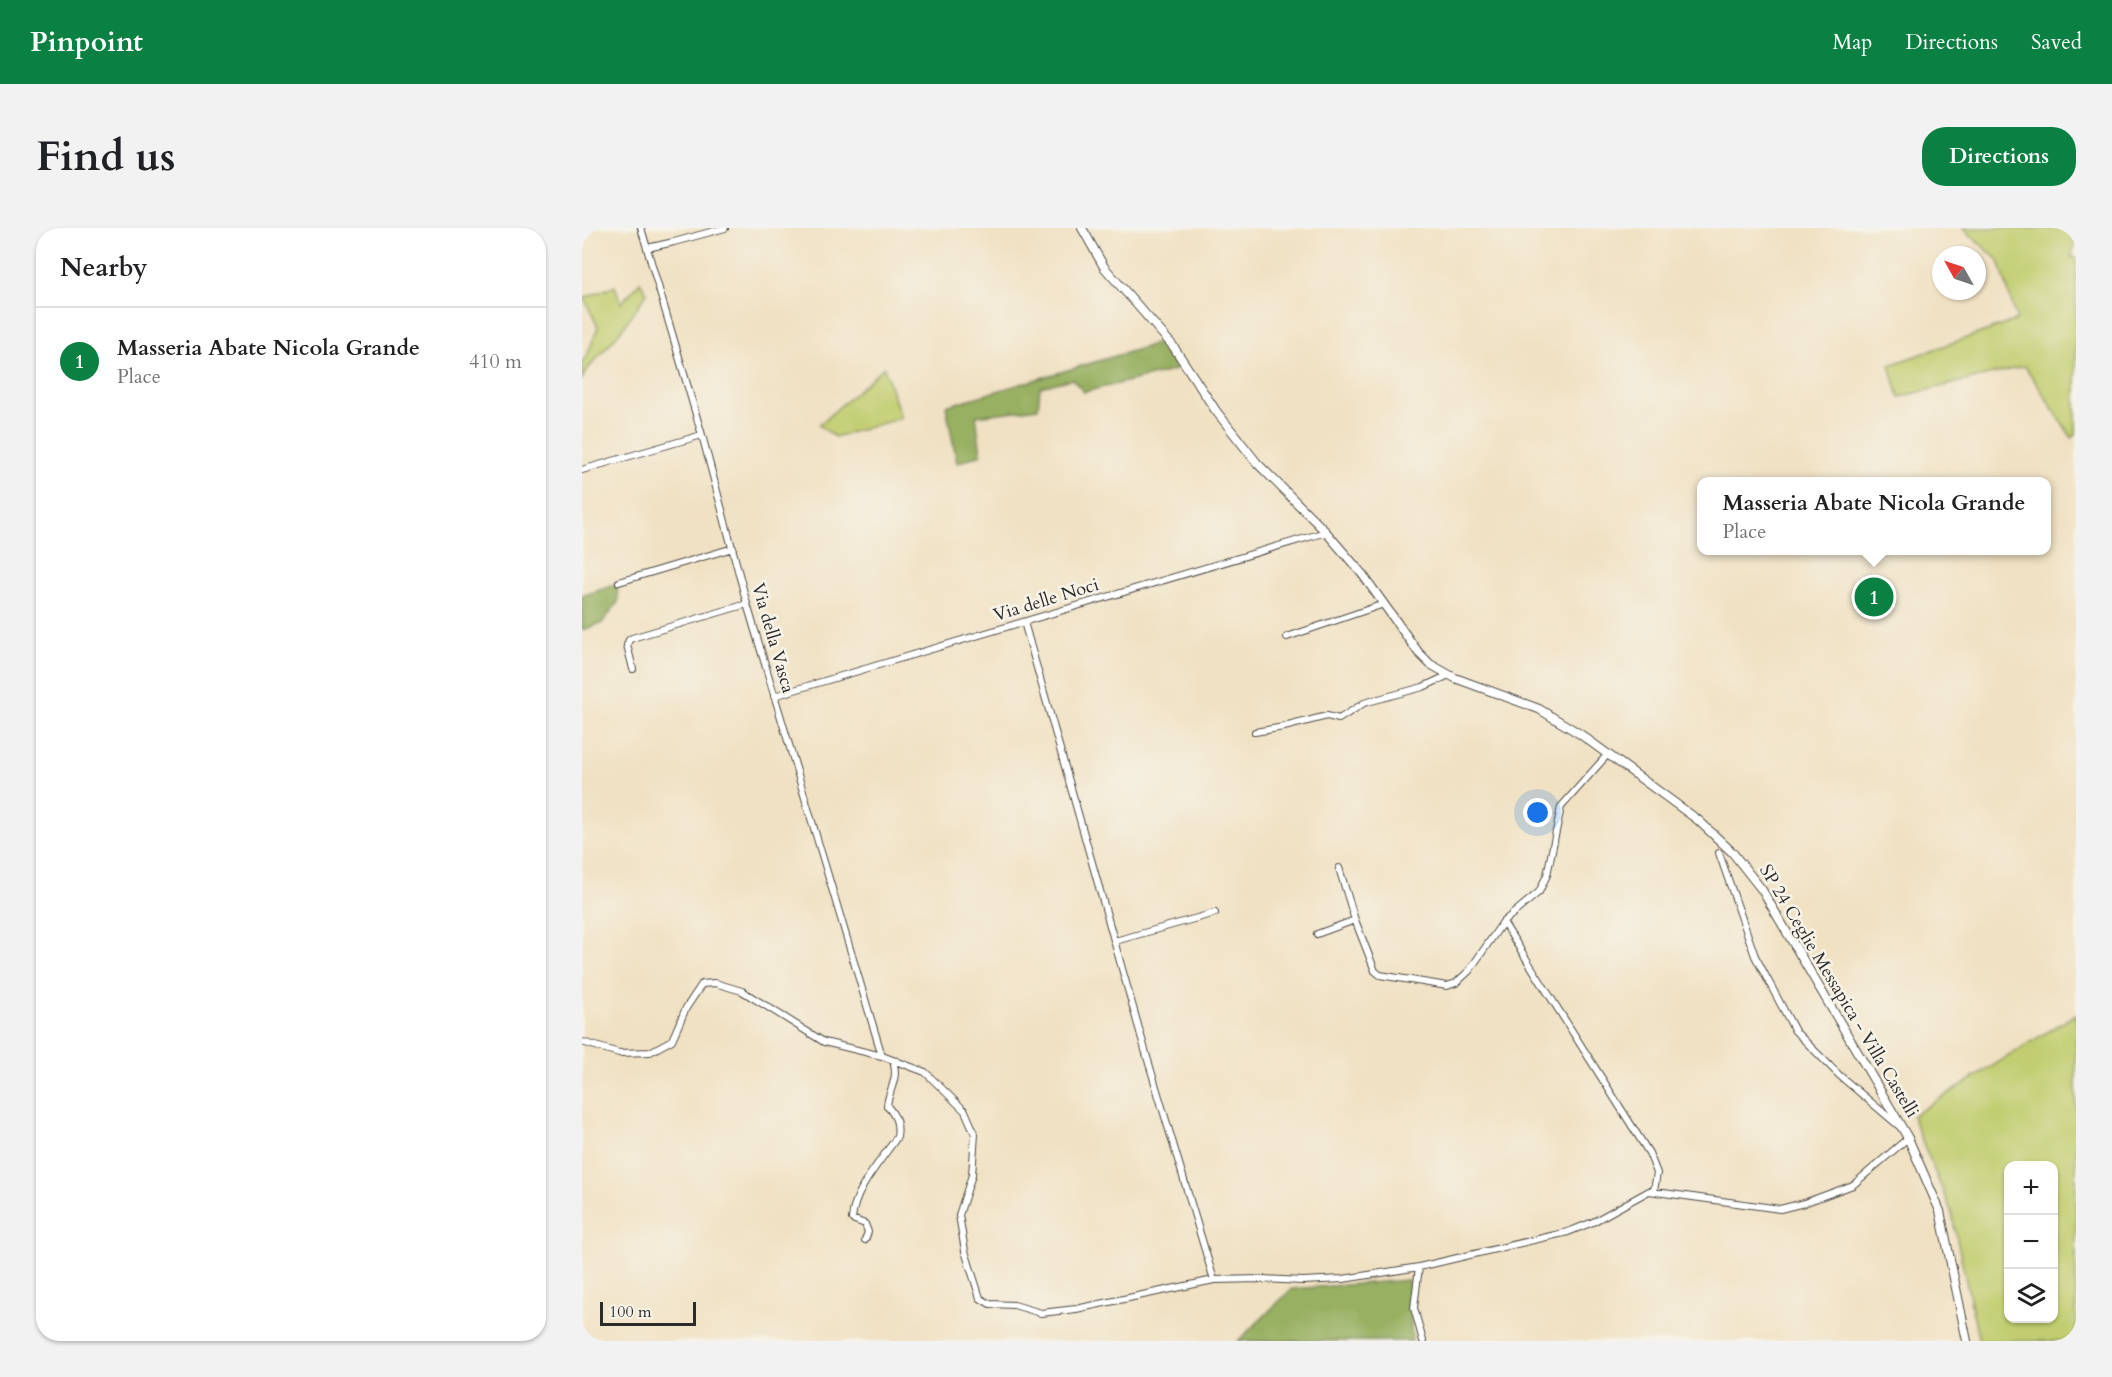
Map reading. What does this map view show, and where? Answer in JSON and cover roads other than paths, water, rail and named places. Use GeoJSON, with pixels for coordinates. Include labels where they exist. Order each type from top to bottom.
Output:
{"type":"FeatureCollection","features":[{"type":"Feature","properties":{"kind":"main road","name":"SP 24 Ceglie Messapica - Villa Castelli"},"geometry":{"type":"LineString","coordinates":[[1082,228],[1104,267],[1173,346],[1216,411],[1257,463],[1326,532],[1364,575],[1418,652],[1430,664],[1449,675],[1539,710],[1564,723],[1687,811],[1732,852],[1762,890],[1906,1134],[1940,1211],[1967,1341]]}},
{"type":"Feature","properties":{"kind":"street","name":"Via della Vasca"},"geometry":{"type":"LineString","coordinates":[[641,228],[702,435],[747,604],[882,1056]]}},
{"type":"Feature","properties":{"kind":"street"},"geometry":{"type":"LineString","coordinates":[[647,248],[725,228]]}},
{"type":"Feature","properties":{"kind":"street"},"geometry":{"type":"LineString","coordinates":[[582,470],[702,435]]}},
{"type":"Feature","properties":{"kind":"street","name":"Via delle Noci"},"geometry":{"type":"LineString","coordinates":[[774,696],[1326,532]]}},
{"type":"Feature","properties":{"kind":"street"},"geometry":{"type":"LineString","coordinates":[[619,582],[733,549]]}},
{"type":"Feature","properties":{"kind":"street"},"geometry":{"type":"LineString","coordinates":[[633,669],[627,645],[628,640],[747,604]]}},
{"type":"Feature","properties":{"kind":"street"},"geometry":{"type":"LineString","coordinates":[[1287,637],[1384,604]]}},
{"type":"Feature","properties":{"kind":"street"},"geometry":{"type":"LineString","coordinates":[[1024,622],[1214,1280]]}},
{"type":"Feature","properties":{"kind":"street"},"geometry":{"type":"LineString","coordinates":[[1255,732],[1327,716],[1339,718],[1364,703],[1423,687],[1449,675]]}},
{"type":"Feature","properties":{"kind":"street"},"geometry":{"type":"LineString","coordinates":[[1339,868],[1355,920],[1375,971],[1380,975],[1447,986],[1456,984],[1469,971],[1503,922],[1539,892],[1546,875],[1561,807],[1608,754]]}},
{"type":"Feature","properties":{"kind":"street"},"geometry":{"type":"LineString","coordinates":[[1723,862],[1732,852]]}},
{"type":"Feature","properties":{"kind":"street"},"geometry":{"type":"LineString","coordinates":[[582,1042],[620,1053],[651,1052],[672,1040],[686,1008],[702,984],[715,983],[742,991],[824,1042],[882,1056],[925,1072],[965,1111],[975,1134],[972,1175],[959,1215],[965,1251],[980,1298],[990,1304],[1014,1305],[1041,1312],[1076,1310],[1214,1280],[1343,1279],[1419,1267],[1568,1232],[1593,1222],[1649,1191],[1780,1209],[1853,1185],[1906,1134],[1839,1075],[1795,1031],[1755,956],[1719,853]]}},
{"type":"Feature","properties":{"kind":"street"},"geometry":{"type":"LineString","coordinates":[[1115,941],[1215,913]]}},
{"type":"Feature","properties":{"kind":"street"},"geometry":{"type":"LineString","coordinates":[[1317,934],[1355,920]]}},
{"type":"Feature","properties":{"kind":"street"},"geometry":{"type":"LineString","coordinates":[[1503,922],[1649,1153],[1657,1173],[1654,1191]]}},
{"type":"Feature","properties":{"kind":"street"},"geometry":{"type":"LineString","coordinates":[[865,1240],[868,1232],[865,1224],[852,1219],[853,1209],[861,1191],[897,1137],[898,1127],[895,1115],[887,1106],[896,1072],[894,1065],[897,1061]]}},
{"type":"Feature","properties":{"kind":"street"},"geometry":{"type":"LineString","coordinates":[[1419,1267],[1414,1308],[1423,1341]]}},
{"type":"Feature","properties":{"kind":"place","name":"Masseria Abate Nicola Grande"},"geometry":{"type":"Point","coordinates":[1874,597]}}]}
